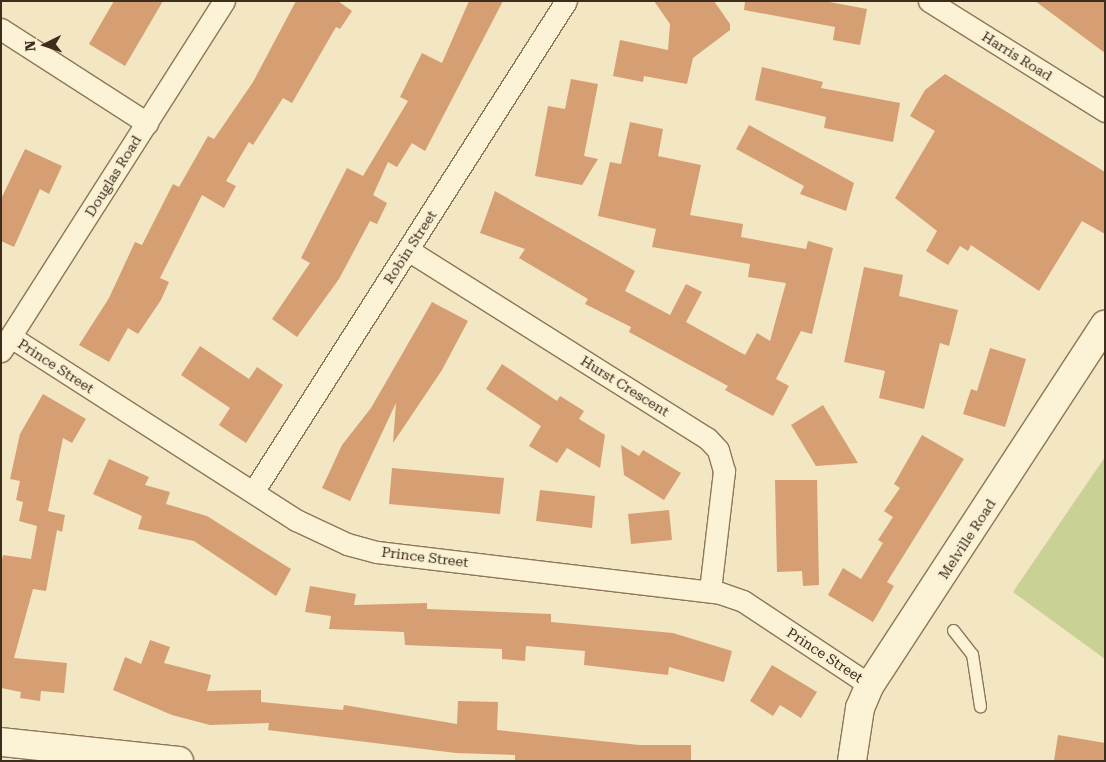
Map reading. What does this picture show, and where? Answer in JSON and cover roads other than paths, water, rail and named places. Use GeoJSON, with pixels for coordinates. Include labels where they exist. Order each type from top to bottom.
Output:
{"type":"FeatureCollection","features":[{"type":"Feature","properties":{"kind":"street","name":"Douglas Road"},"geometry":{"type":"LineString","coordinates":[[6,344],[224,1]]}},
{"type":"Feature","properties":{"kind":"street","name":"Robin Street"},"geometry":{"type":"LineString","coordinates":[[253,492],[566,1]]}},
{"type":"Feature","properties":{"kind":"street","name":"Harris Road"},"geometry":{"type":"LineString","coordinates":[[929,1],[1105,111]]}},
{"type":"Feature","properties":{"kind":"street"},"geometry":{"type":"LineString","coordinates":[[1,29],[147,123]]}},
{"type":"Feature","properties":{"kind":"street","name":"Hurst Crescent"},"geometry":{"type":"LineString","coordinates":[[408,250],[708,438],[718,450],[724,471],[710,591]]}},
{"type":"Feature","properties":{"kind":"street","name":"Melville Road"},"geometry":{"type":"LineString","coordinates":[[852,761],[860,708],[870,685],[1105,325]]}},
{"type":"Feature","properties":{"kind":"street","name":"Prince Street"},"geometry":{"type":"LineString","coordinates":[[6,344],[322,534],[377,552],[710,591],[743,601],[870,685]]}},
{"type":"Feature","properties":{"kind":"street"},"geometry":{"type":"LineString","coordinates":[[1,742],[179,761]]}},
{"type":"Feature","properties":{"kind":"street"},"geometry":{"type":"LineString","coordinates":[[1,760],[11,761]]}},
{"type":"Feature","properties":{"kind":"lane"},"geometry":{"type":"LineString","coordinates":[[954,630],[972,654],[980,706]]}}]}
